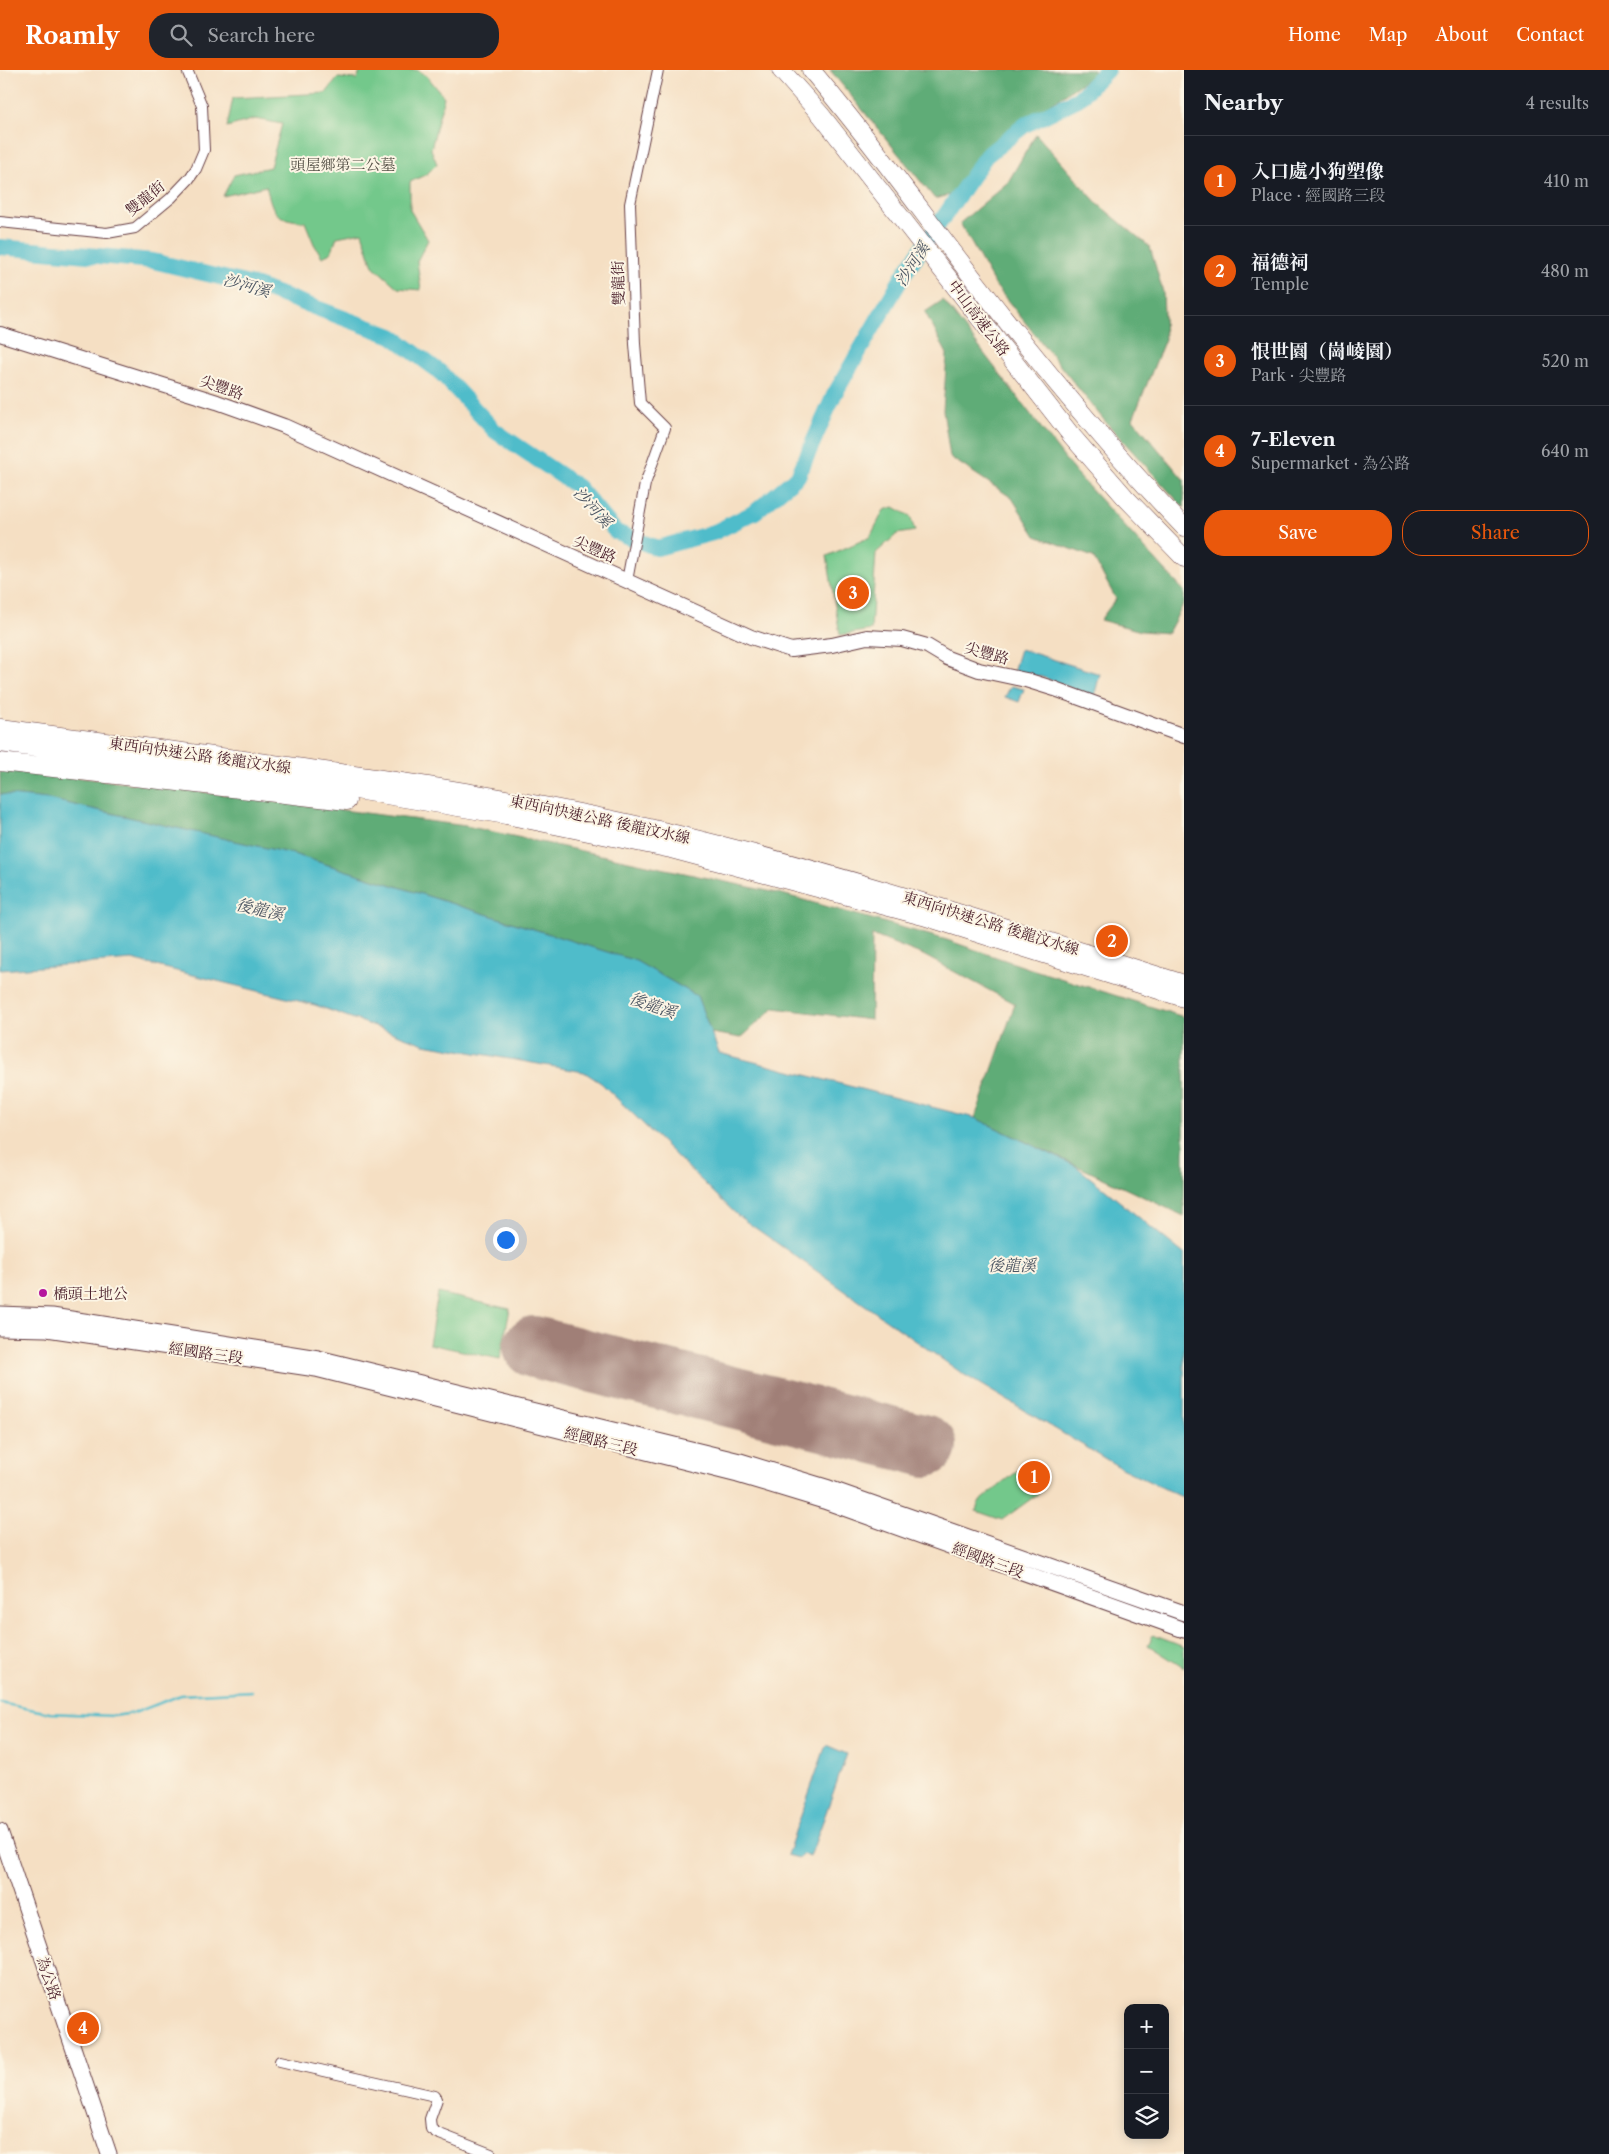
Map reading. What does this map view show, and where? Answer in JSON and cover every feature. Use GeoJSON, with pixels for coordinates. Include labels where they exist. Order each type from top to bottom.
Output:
{"type":"FeatureCollection","features":[{"type":"Feature","properties":{"kind":"highway","name":"中山高速公路"},"geometry":{"type":"LineString","coordinates":[[781,70],[821,115],[886,197],[1070,435],[1126,498],[1184,558]]}},
{"type":"Feature","properties":{"kind":"highway","name":"中山高速公路"},"geometry":{"type":"LineString","coordinates":[[811,70],[1086,419],[1141,483],[1184,527]]}},
{"type":"Feature","properties":{"kind":"highway"},"geometry":{"type":"LineString","coordinates":[[0,717],[383,774],[418,784]]}},
{"type":"Feature","properties":{"kind":"highway","name":"東西向快速公路 後龍汶水線"},"geometry":{"type":"LineString","coordinates":[[0,728],[418,784],[536,805],[692,838],[838,876],[1184,984]]}},
{"type":"Feature","properties":{"kind":"highway","name":"東西向快速公路 後龍汶水線"},"geometry":{"type":"LineString","coordinates":[[0,743],[356,790],[506,815],[671,849],[923,916],[1184,998]]}},
{"type":"Feature","properties":{"kind":"highway"},"geometry":{"type":"LineString","coordinates":[[0,758],[35,765]]}},
{"type":"Feature","properties":{"kind":"highway"},"geometry":{"type":"LineString","coordinates":[[0,762],[460,814],[506,815]]}},
{"type":"Feature","properties":{"kind":"main road","name":"經國路三段"},"geometry":{"type":"LineString","coordinates":[[0,1314],[52,1316],[318,1358],[740,1461],[828,1488],[1184,1613]]}},
{"type":"Feature","properties":{"kind":"main road","name":"經國路三段"},"geometry":{"type":"LineString","coordinates":[[0,1328],[48,1329],[316,1370],[738,1475],[824,1501],[1184,1630]]}},
{"type":"Feature","properties":{"kind":"main road","name":"為公路"},"geometry":{"type":"LineString","coordinates":[[0,1831],[109,2154]]}},
{"type":"Feature","properties":{"kind":"main road","name":"為公路"},"geometry":{"type":"LineString","coordinates":[[0,1862],[98,2154]]}},
{"type":"Feature","properties":{"kind":"street","name":"雙龍街"},"geometry":{"type":"LineString","coordinates":[[0,222],[107,233],[135,228],[171,198],[189,179],[196,170],[204,150],[202,106],[187,70]]}},
{"type":"Feature","properties":{"kind":"street","name":"雙龍街"},"geometry":{"type":"LineString","coordinates":[[627,581],[645,484],[665,428],[640,403],[635,344],[630,204],[658,70]]}},
{"type":"Feature","properties":{"kind":"street","name":"尖豐路"},"geometry":{"type":"LineString","coordinates":[[0,334],[217,402],[284,426],[751,637],[792,650],[832,645],[866,637],[902,639],[927,646],[947,658],[979,670],[1055,688],[1184,736]]}},
{"type":"Feature","properties":{"kind":"street"},"geometry":{"type":"LineString","coordinates":[[280,2061],[435,2096],[437,2098],[430,2119],[431,2129],[491,2154]]}},
{"type":"Feature","properties":{"kind":"green space","name":"頭屋鄉第二公墓"},"geometry":{"type":"Polygon","coordinates":[[[361,70],[417,70],[427,76],[444,97],[431,149],[437,164],[427,174],[410,182],[410,210],[428,240],[417,261],[421,290],[398,288],[373,266],[362,232],[337,237],[331,253],[322,257],[314,244],[305,222],[287,219],[277,213],[271,203],[266,186],[223,196],[234,175],[270,167],[282,124],[255,119],[227,127],[233,98],[326,93],[338,78],[357,79],[361,70]]]}},
{"type":"Feature","properties":{"kind":"green space"},"geometry":{"type":"Polygon","coordinates":[[[830,70],[1093,70],[1095,74],[992,143],[950,195],[935,199],[830,70]]]}},
{"type":"Feature","properties":{"kind":"green space"},"geometry":{"type":"Polygon","coordinates":[[[1036,134],[1098,204],[1150,247],[1163,292],[1165,339],[1133,419],[1184,480],[1184,508],[1103,419],[995,285],[960,223],[1008,182],[1036,134]]]}},
{"type":"Feature","properties":{"kind":"green space"},"geometry":{"type":"Polygon","coordinates":[[[943,300],[1075,472],[1184,591],[1184,603],[1168,633],[1141,631],[1100,620],[1116,599],[1093,557],[1036,536],[1012,498],[950,457],[943,410],[947,354],[925,312],[943,300]]]}},
{"type":"Feature","properties":{"kind":"green space"},"geometry":{"type":"Polygon","coordinates":[[[894,507],[910,516],[915,531],[897,534],[876,553],[871,630],[840,635],[827,556],[870,537],[884,510],[894,507]]]}},
{"type":"Feature","properties":{"kind":"green space"},"geometry":{"type":"Polygon","coordinates":[[[0,769],[165,787],[466,826],[782,894],[947,940],[1028,968],[1184,1017],[1184,1216],[975,1118],[1015,1004],[923,955],[872,935],[871,1020],[774,1008],[741,1038],[711,1033],[697,996],[636,961],[293,854],[48,799],[0,794],[0,769]]]}},
{"type":"Feature","properties":{"kind":"green space"},"geometry":{"type":"Polygon","coordinates":[[[438,1293],[510,1309],[500,1359],[429,1344],[438,1293]]]}},
{"type":"Feature","properties":{"kind":"green space"},"geometry":{"type":"Polygon","coordinates":[[[1020,1469],[1026,1469],[1042,1491],[1002,1520],[976,1511],[978,1503],[1020,1469]]]}},
{"type":"Feature","properties":{"kind":"green space"},"geometry":{"type":"Polygon","coordinates":[[[1153,1635],[1184,1647],[1184,1668],[1148,1645],[1153,1635]]]}},
{"type":"Feature","properties":{"kind":"water"},"geometry":{"type":"Polygon","coordinates":[[[1020,649],[1100,674],[1094,697],[1042,677],[1013,672],[1020,649]]]}},
{"type":"Feature","properties":{"kind":"water"},"geometry":{"type":"Polygon","coordinates":[[[1011,686],[1024,689],[1019,702],[1005,697],[1011,686]]]}},
{"type":"Feature","properties":{"kind":"water","name":"後龍溪"},"geometry":{"type":"Polygon","coordinates":[[[0,794],[48,799],[293,854],[636,961],[697,996],[719,1053],[975,1118],[1076,1166],[1184,1254],[1184,1498],[1121,1468],[963,1374],[737,1215],[601,1083],[584,1072],[424,1044],[315,1005],[132,960],[0,970],[0,794]]]}},
{"type":"Feature","properties":{"kind":"water"},"geometry":{"type":"Polygon","coordinates":[[[826,1745],[847,1754],[810,1857],[802,1854],[799,1858],[787,1855],[826,1745]]]}},
{"type":"Feature","properties":{"kind":"waterway","name":"沙河溪"},"geometry":{"type":"LineString","coordinates":[[0,247],[153,261],[257,286],[392,336],[440,372],[495,431],[578,487],[616,532],[657,548],[713,533],[755,512],[798,476],[834,395],[904,274],[986,156],[1025,125],[1078,99],[1107,70]]}},
{"type":"Feature","properties":{"kind":"waterway"},"geometry":{"type":"LineString","coordinates":[[0,1703],[50,1713],[114,1716],[134,1713],[181,1695],[252,1691]]}},
{"type":"Feature","properties":{"kind":"runway"},"geometry":{"type":"LineString","coordinates":[[534,1347],[926,1446]]}},
{"type":"Feature","properties":{"kind":"place","name":"恨世園（崗崚園）"},"geometry":{"type":"Point","coordinates":[853,593]}},
{"type":"Feature","properties":{"kind":"place","name":"福德祠"},"geometry":{"type":"Point","coordinates":[1112,941]}},
{"type":"Feature","properties":{"kind":"place","name":"橋頭土地公"},"geometry":{"type":"Point","coordinates":[43,1293]}},
{"type":"Feature","properties":{"kind":"place","name":"入口處小狗塑像"},"geometry":{"type":"Point","coordinates":[1034,1477]}},
{"type":"Feature","properties":{"kind":"place","name":"7-Eleven"},"geometry":{"type":"Point","coordinates":[83,2028]}}]}
